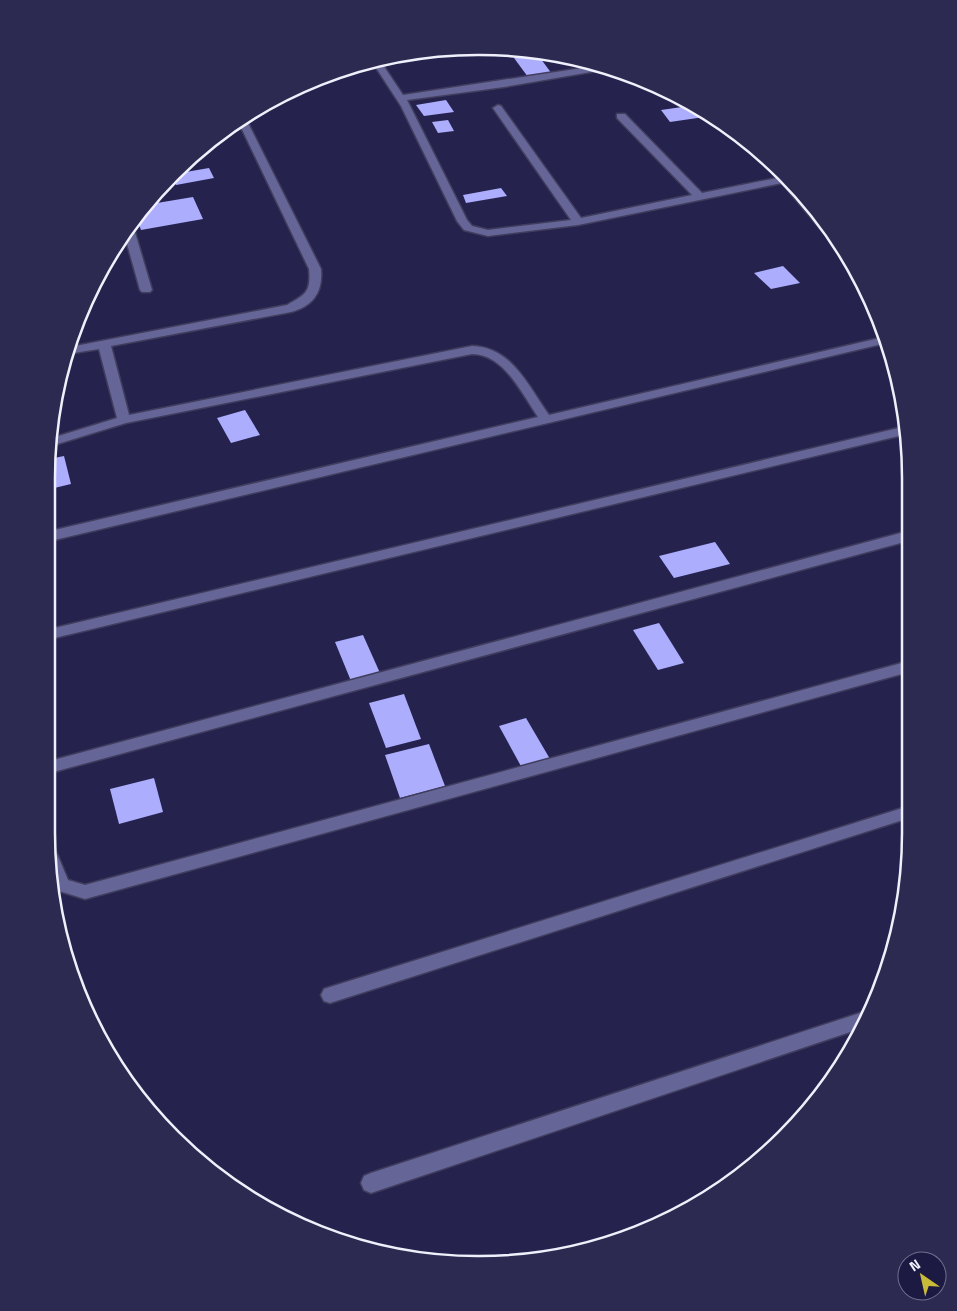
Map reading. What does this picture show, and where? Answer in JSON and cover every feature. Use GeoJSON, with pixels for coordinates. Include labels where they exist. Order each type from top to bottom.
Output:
{"type":"FeatureCollection","features":[{"type":"Feature","properties":{"kind":"street"},"geometry":{"type":"LineString","coordinates":[[379,67],[400,98],[462,220],[468,228],[488,233],[578,222],[779,180]]}},
{"type":"Feature","properties":{"kind":"street"},"geometry":{"type":"LineString","coordinates":[[400,98],[593,71]]}},
{"type":"Feature","properties":{"kind":"street"},"geometry":{"type":"LineString","coordinates":[[498,108],[578,222]]}},
{"type":"Feature","properties":{"kind":"street"},"geometry":{"type":"LineString","coordinates":[[621,116],[700,197]]}},
{"type":"Feature","properties":{"kind":"street"},"geometry":{"type":"LineString","coordinates":[[75,349],[290,308],[312,296],[316,282],[315,269],[245,125]]}},
{"type":"Feature","properties":{"kind":"street"},"geometry":{"type":"LineString","coordinates":[[130,237],[146,290]]}},
{"type":"Feature","properties":{"kind":"street"},"geometry":{"type":"LineString","coordinates":[[55,535],[880,341]]}},
{"type":"Feature","properties":{"kind":"street"},"geometry":{"type":"LineString","coordinates":[[104,343],[124,420]]}},
{"type":"Feature","properties":{"kind":"street"},"geometry":{"type":"LineString","coordinates":[[57,440],[124,420],[472,350],[484,351],[497,356],[546,419]]}},
{"type":"Feature","properties":{"kind":"street"},"geometry":{"type":"LineString","coordinates":[[55,632],[899,432]]}},
{"type":"Feature","properties":{"kind":"street"},"geometry":{"type":"LineString","coordinates":[[55,766],[902,538]]}},
{"type":"Feature","properties":{"kind":"street"},"geometry":{"type":"LineString","coordinates":[[58,874],[62,885],[84,892],[902,668]]}},
{"type":"Feature","properties":{"kind":"street"},"geometry":{"type":"LineString","coordinates":[[330,994],[902,815]]}},
{"type":"Feature","properties":{"kind":"street"},"geometry":{"type":"LineString","coordinates":[[371,1183],[857,1022]]}},
{"type":"Feature","properties":{"kind":"building"},"geometry":{"type":"Polygon","coordinates":[[[514,58],[542,60],[552,74],[528,77],[514,58]]]}},
{"type":"Feature","properties":{"kind":"building"},"geometry":{"type":"Polygon","coordinates":[[[446,100],[454,112],[424,116],[416,105],[446,100]]]}},
{"type":"Feature","properties":{"kind":"building"},"geometry":{"type":"Polygon","coordinates":[[[681,107],[700,118],[670,122],[661,110],[681,107]]]}},
{"type":"Feature","properties":{"kind":"building"},"geometry":{"type":"Polygon","coordinates":[[[448,120],[454,131],[438,133],[432,122],[448,120]]]}},
{"type":"Feature","properties":{"kind":"building"},"geometry":{"type":"Polygon","coordinates":[[[209,168],[214,178],[176,185],[175,183],[186,172],[209,168]]]}},
{"type":"Feature","properties":{"kind":"building"},"geometry":{"type":"Polygon","coordinates":[[[501,188],[507,196],[466,203],[463,195],[501,188]]]}},
{"type":"Feature","properties":{"kind":"building"},"geometry":{"type":"Polygon","coordinates":[[[193,197],[203,219],[141,230],[139,226],[157,203],[193,197]]]}},
{"type":"Feature","properties":{"kind":"building"},"geometry":{"type":"Polygon","coordinates":[[[783,266],[800,283],[771,289],[754,273],[783,266]]]}},
{"type":"Feature","properties":{"kind":"building"},"geometry":{"type":"Polygon","coordinates":[[[245,410],[260,435],[231,443],[217,418],[245,410]]]}},
{"type":"Feature","properties":{"kind":"building"},"geometry":{"type":"Polygon","coordinates":[[[64,456],[71,484],[55,488],[56,458],[64,456]]]}},
{"type":"Feature","properties":{"kind":"building"},"geometry":{"type":"Polygon","coordinates":[[[715,542],[730,564],[674,578],[659,556],[715,542]]]}},
{"type":"Feature","properties":{"kind":"building"},"geometry":{"type":"Polygon","coordinates":[[[659,623],[684,663],[658,670],[633,630],[659,623]]]}},
{"type":"Feature","properties":{"kind":"building"},"geometry":{"type":"Polygon","coordinates":[[[363,635],[380,673],[351,681],[335,642],[363,635]]]}},
{"type":"Feature","properties":{"kind":"building"},"geometry":{"type":"Polygon","coordinates":[[[404,694],[421,739],[386,748],[369,703],[404,694]]]}},
{"type":"Feature","properties":{"kind":"building"},"geometry":{"type":"Polygon","coordinates":[[[526,718],[550,759],[522,768],[499,726],[526,718]]]}},
{"type":"Feature","properties":{"kind":"building"},"geometry":{"type":"Polygon","coordinates":[[[429,744],[445,786],[400,798],[385,755],[429,744]]]}},
{"type":"Feature","properties":{"kind":"building"},"geometry":{"type":"Polygon","coordinates":[[[154,778],[163,812],[119,824],[110,789],[154,778]]]}}]}
